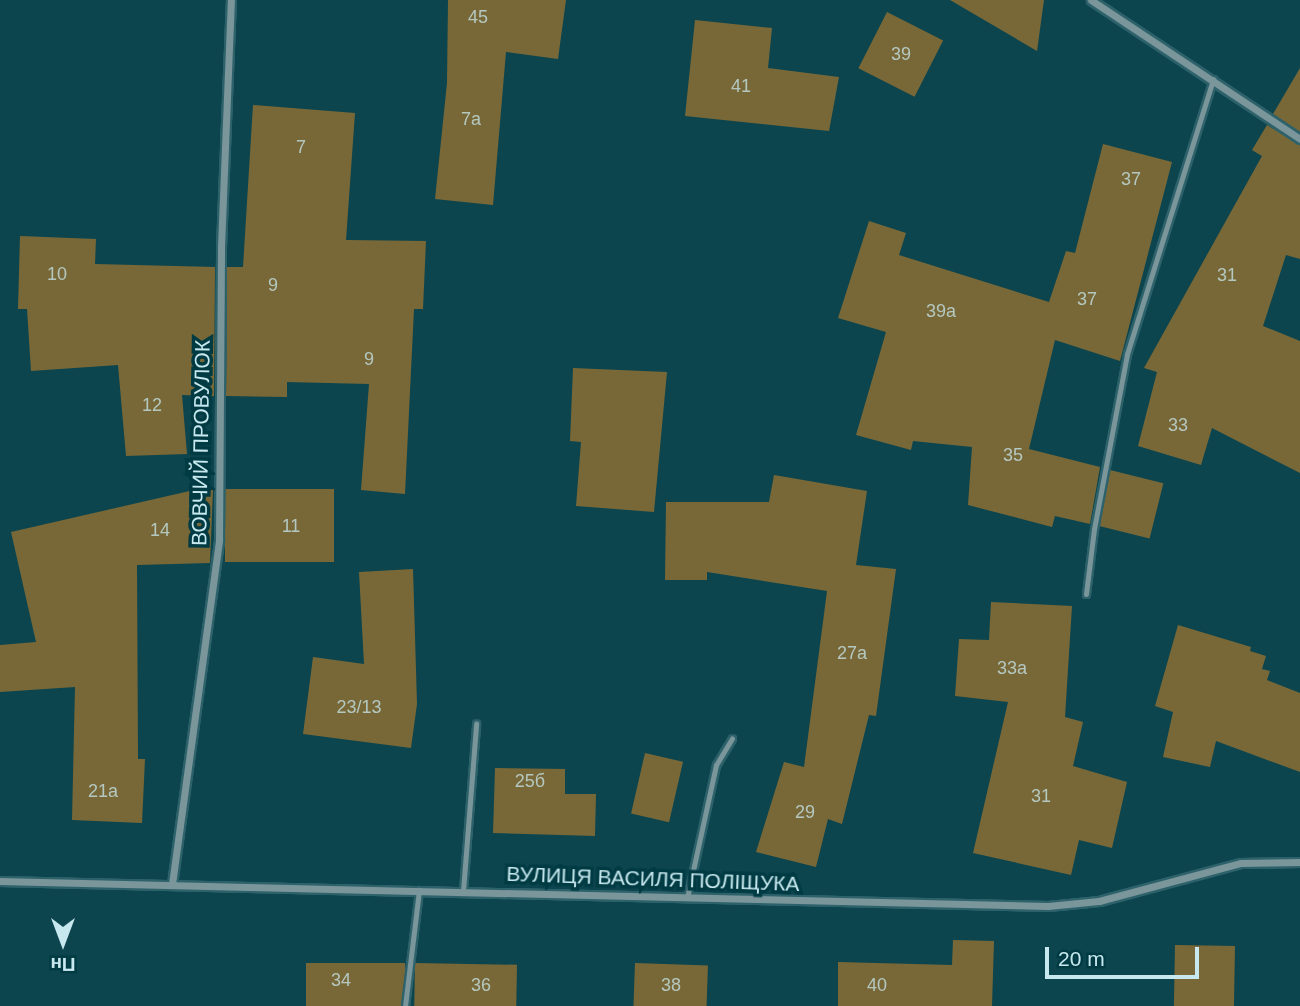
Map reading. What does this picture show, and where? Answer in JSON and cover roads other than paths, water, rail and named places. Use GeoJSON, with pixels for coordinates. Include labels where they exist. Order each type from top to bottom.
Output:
{"type":"FeatureCollection","features":[{"type":"Feature","properties":{"kind":"street","name":"ВОВЧИЙ ПРОВУЛОК"},"geometry":{"type":"LineString","coordinates":[[172,884],[219,540],[221,247],[231,0]]}},
{"type":"Feature","properties":{"kind":"street"},"geometry":{"type":"LineString","coordinates":[[1091,0],[1300,139]]}},
{"type":"Feature","properties":{"kind":"street","name":"ВУЛИЦЯ ВАСИЛЯ ПОЛІЩУКА"},"geometry":{"type":"LineString","coordinates":[[0,881],[1074,905],[1241,863],[1300,862]]}},
{"type":"Feature","properties":{"kind":"lane"},"geometry":{"type":"LineString","coordinates":[[1087,594],[1094,529],[1127,354],[1213,79]]}},
{"type":"Feature","properties":{"kind":"lane"},"geometry":{"type":"LineString","coordinates":[[463,891],[476,724]]}},
{"type":"Feature","properties":{"kind":"lane"},"geometry":{"type":"LineString","coordinates":[[687,898],[716,765],[732,738]]}},
{"type":"Feature","properties":{"kind":"lane"},"geometry":{"type":"LineString","coordinates":[[405,1006],[419,890]]}}]}
